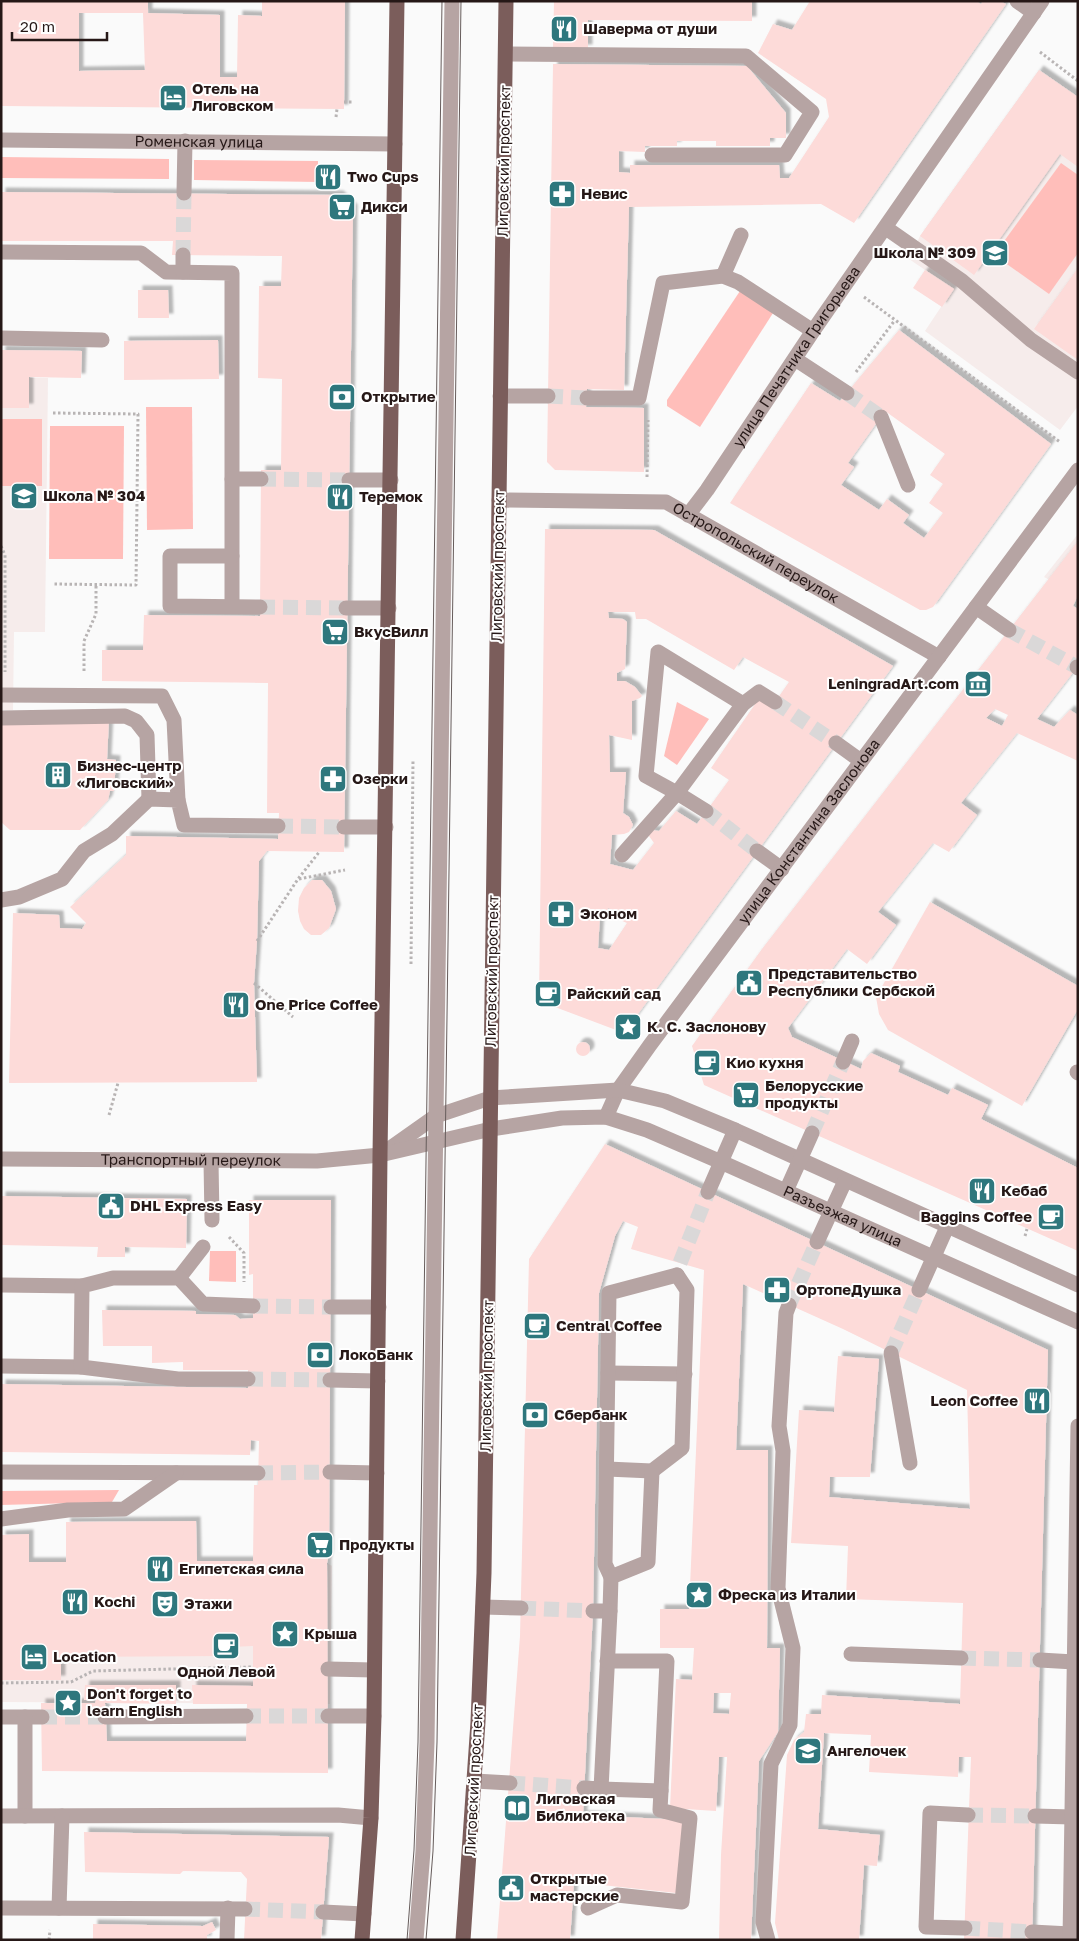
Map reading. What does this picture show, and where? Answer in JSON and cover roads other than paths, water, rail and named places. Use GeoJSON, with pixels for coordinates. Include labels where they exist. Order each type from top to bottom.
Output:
{"type":"FeatureCollection","features":[{"type":"Feature","properties":{"kind":"main road"},"geometry":{"type":"LineString","coordinates":[[362,1940],[371,1818],[374,1716],[380,1155],[397,1]]}},
{"type":"Feature","properties":{"kind":"main road","name":"Лиговский проспект"},"geometry":{"type":"LineString","coordinates":[[463,1940],[475,1781],[483,1607],[506,1]]}},
{"type":"Feature","properties":{"kind":"street"},"geometry":{"type":"LineString","coordinates":[[416,1940],[424,1851],[427,1778],[452,1]]}},
{"type":"Feature","properties":{"kind":"street"},"geometry":{"type":"LineString","coordinates":[[1017,1],[1038,7]]}},
{"type":"Feature","properties":{"kind":"street","name":"улица Печатника Григорьева"},"geometry":{"type":"LineString","coordinates":[[688,515],[1038,7]]}},
{"type":"Feature","properties":{"kind":"street"},"geometry":{"type":"LineString","coordinates":[[506,54],[746,56],[812,112],[785,156],[652,155]]}},
{"type":"Feature","properties":{"kind":"street","name":"Роменская улица"},"geometry":{"type":"LineString","coordinates":[[1,140],[395,144]]}},
{"type":"Feature","properties":{"kind":"street"},"geometry":{"type":"LineString","coordinates":[[184,193],[185,142]]}},
{"type":"Feature","properties":{"kind":"street"},"geometry":{"type":"LineString","coordinates":[[886,228],[962,281],[1031,340],[1078,372]]}},
{"type":"Feature","properties":{"kind":"street"},"geometry":{"type":"LineString","coordinates":[[723,276],[741,235]]}},
{"type":"Feature","properties":{"kind":"street"},"geometry":{"type":"LineString","coordinates":[[1,252],[141,253],[166,272],[232,274],[232,606]]}},
{"type":"Feature","properties":{"kind":"street"},"geometry":{"type":"LineString","coordinates":[[183,272],[184,255]]}},
{"type":"Feature","properties":{"kind":"street"},"geometry":{"type":"LineString","coordinates":[[587,398],[638,398],[663,283],[723,276],[738,282],[813,331]]}},
{"type":"Feature","properties":{"kind":"street"},"geometry":{"type":"LineString","coordinates":[[1,338],[102,340]]}},
{"type":"Feature","properties":{"kind":"street"},"geometry":{"type":"LineString","coordinates":[[795,359],[844,392]]}},
{"type":"Feature","properties":{"kind":"street"},"geometry":{"type":"LineString","coordinates":[[500,396],[548,396]]}},
{"type":"Feature","properties":{"kind":"street"},"geometry":{"type":"LineString","coordinates":[[881,417],[908,486]]}},
{"type":"Feature","properties":{"kind":"street","name":"улица Константина Заслонова"},"geometry":{"type":"LineString","coordinates":[[606,1117],[618,1090],[650,1045],[1078,470]]}},
{"type":"Feature","properties":{"kind":"street"},"geometry":{"type":"LineString","coordinates":[[232,479],[261,479]]}},
{"type":"Feature","properties":{"kind":"street"},"geometry":{"type":"LineString","coordinates":[[349,480],[390,480]]}},
{"type":"Feature","properties":{"kind":"street","name":"Остропольский переулок"},"geometry":{"type":"LineString","coordinates":[[499,500],[666,502],[939,657]]}},
{"type":"Feature","properties":{"kind":"street"},"geometry":{"type":"LineString","coordinates":[[232,556],[170,556],[170,606],[260,607]]}},
{"type":"Feature","properties":{"kind":"street"},"geometry":{"type":"LineString","coordinates":[[976,607],[1009,630]]}},
{"type":"Feature","properties":{"kind":"street"},"geometry":{"type":"LineString","coordinates":[[346,608],[389,608]]}},
{"type":"Feature","properties":{"kind":"street"},"geometry":{"type":"LineString","coordinates":[[706,811],[646,776],[658,652],[743,704]]}},
{"type":"Feature","properties":{"kind":"street"},"geometry":{"type":"LineString","coordinates":[[622,855],[677,793],[743,704],[759,692],[775,702]]}},
{"type":"Feature","properties":{"kind":"street"},"geometry":{"type":"LineString","coordinates":[[3,695],[162,696],[174,720],[178,800],[184,825],[278,826]]}},
{"type":"Feature","properties":{"kind":"street"},"geometry":{"type":"LineString","coordinates":[[1,718],[125,716],[136,721],[147,734],[149,799]]}},
{"type":"Feature","properties":{"kind":"street"},"geometry":{"type":"LineString","coordinates":[[836,743],[861,761]]}},
{"type":"Feature","properties":{"kind":"street"},"geometry":{"type":"LineString","coordinates":[[1,900],[19,898],[62,879],[84,851],[112,834],[149,799],[178,800]]}},
{"type":"Feature","properties":{"kind":"street"},"geometry":{"type":"LineString","coordinates":[[344,827],[386,827]]}},
{"type":"Feature","properties":{"kind":"street"},"geometry":{"type":"LineString","coordinates":[[757,851],[782,868]]}},
{"type":"Feature","properties":{"kind":"street"},"geometry":{"type":"LineString","coordinates":[[843,1062],[852,1041]]}},
{"type":"Feature","properties":{"kind":"street"},"geometry":{"type":"LineString","coordinates":[[490,1098],[618,1090],[665,1101],[735,1130],[1078,1285]]}},
{"type":"Feature","properties":{"kind":"street","name":"Транспортный переулок"},"geometry":{"type":"LineString","coordinates":[[380,1155],[436,1116],[490,1098]]}},
{"type":"Feature","properties":{"kind":"street"},"geometry":{"type":"LineString","coordinates":[[491,1129],[562,1118],[606,1117]]}},
{"type":"Feature","properties":{"kind":"street","name":"Разъезжая улица"},"geometry":{"type":"LineString","coordinates":[[606,1117],[647,1130],[721,1162],[1078,1322]]}},
{"type":"Feature","properties":{"kind":"street","name":"Транспортный переулок"},"geometry":{"type":"LineString","coordinates":[[1,1159],[317,1161],[380,1155],[491,1129]]}},
{"type":"Feature","properties":{"kind":"street"},"geometry":{"type":"LineString","coordinates":[[708,1192],[735,1130]]}},
{"type":"Feature","properties":{"kind":"street"},"geometry":{"type":"LineString","coordinates":[[786,1191],[812,1133]]}},
{"type":"Feature","properties":{"kind":"street"},"geometry":{"type":"LineString","coordinates":[[211,1161],[212,1220]]}},
{"type":"Feature","properties":{"kind":"street"},"geometry":{"type":"LineString","coordinates":[[817,1242],[846,1181]]}},
{"type":"Feature","properties":{"kind":"street"},"geometry":{"type":"LineString","coordinates":[[919,1290],[947,1227]]}},
{"type":"Feature","properties":{"kind":"street"},"geometry":{"type":"LineString","coordinates":[[179,1278],[203,1247]]}},
{"type":"Feature","properties":{"kind":"street"},"geometry":{"type":"LineString","coordinates":[[601,1789],[611,1577],[605,1564],[609,1293],[679,1269],[688,1290],[682,1448],[652,1471],[607,1469]]}},
{"type":"Feature","properties":{"kind":"street"},"geometry":{"type":"LineString","coordinates":[[1,1285],[82,1286],[113,1278],[179,1278],[202,1304],[249,1305]]}},
{"type":"Feature","properties":{"kind":"street"},"geometry":{"type":"LineString","coordinates":[[81,1367],[82,1286]]}},
{"type":"Feature","properties":{"kind":"street"},"geometry":{"type":"LineString","coordinates":[[768,1940],[763,1922],[771,1764],[790,1725],[793,1648],[778,1588],[783,1451],[778,1426],[786,1313],[789,1305]]}},
{"type":"Feature","properties":{"kind":"street"},"geometry":{"type":"LineString","coordinates":[[331,1307],[379,1308]]}},
{"type":"Feature","properties":{"kind":"street"},"geometry":{"type":"LineString","coordinates":[[891,1353],[910,1463]]}},
{"type":"Feature","properties":{"kind":"street"},"geometry":{"type":"LineString","coordinates":[[1,1366],[81,1367],[178,1379],[248,1379]]}},
{"type":"Feature","properties":{"kind":"street"},"geometry":{"type":"LineString","coordinates":[[608,1373],[685,1374]]}},
{"type":"Feature","properties":{"kind":"street"},"geometry":{"type":"LineString","coordinates":[[330,1380],[378,1381]]}},
{"type":"Feature","properties":{"kind":"street"},"geometry":{"type":"LineString","coordinates":[[1032,1932],[1070,1937],[1072,1817],[1075,1802],[1076,1715],[1074,1662],[1078,1426]]}},
{"type":"Feature","properties":{"kind":"street"},"geometry":{"type":"LineString","coordinates":[[611,1577],[648,1562],[652,1471]]}},
{"type":"Feature","properties":{"kind":"street"},"geometry":{"type":"LineString","coordinates":[[1,1472],[258,1472]]}},
{"type":"Feature","properties":{"kind":"street"},"geometry":{"type":"LineString","coordinates":[[330,1472],[377,1473]]}},
{"type":"Feature","properties":{"kind":"street"},"geometry":{"type":"LineString","coordinates":[[1,1519],[68,1510],[124,1509],[176,1473]]}},
{"type":"Feature","properties":{"kind":"street"},"geometry":{"type":"LineString","coordinates":[[483,1607],[521,1608]]}},
{"type":"Feature","properties":{"kind":"street"},"geometry":{"type":"LineString","coordinates":[[593,1610],[610,1611]]}},
{"type":"Feature","properties":{"kind":"street"},"geometry":{"type":"LineString","coordinates":[[851,1654],[961,1658]]}},
{"type":"Feature","properties":{"kind":"street"},"geometry":{"type":"LineString","coordinates":[[1040,1660],[1074,1662]]}},
{"type":"Feature","properties":{"kind":"street"},"geometry":{"type":"LineString","coordinates":[[588,1908],[617,1895],[682,1902],[690,1818],[660,1810],[666,1661],[607,1661]]}},
{"type":"Feature","properties":{"kind":"street"},"geometry":{"type":"LineString","coordinates":[[328,1669],[374,1670]]}},
{"type":"Feature","properties":{"kind":"street"},"geometry":{"type":"LineString","coordinates":[[105,1717],[246,1716]]}},
{"type":"Feature","properties":{"kind":"street"},"geometry":{"type":"LineString","coordinates":[[328,1716],[374,1716]]}},
{"type":"Feature","properties":{"kind":"street"},"geometry":{"type":"LineString","coordinates":[[1,1717],[42,1717]]}},
{"type":"Feature","properties":{"kind":"street"},"geometry":{"type":"LineString","coordinates":[[25,1717],[25,1816]]}},
{"type":"Feature","properties":{"kind":"street"},"geometry":{"type":"LineString","coordinates":[[475,1781],[510,1783]]}},
{"type":"Feature","properties":{"kind":"street"},"geometry":{"type":"LineString","coordinates":[[584,1788],[661,1791]]}},
{"type":"Feature","properties":{"kind":"street"},"geometry":{"type":"LineString","coordinates":[[965,1928],[926,1927],[926,1918],[930,1813],[968,1814]]}},
{"type":"Feature","properties":{"kind":"street"},"geometry":{"type":"LineString","coordinates":[[1,1816],[338,1815],[371,1818]]}},
{"type":"Feature","properties":{"kind":"street"},"geometry":{"type":"LineString","coordinates":[[59,1908],[62,1816]]}},
{"type":"Feature","properties":{"kind":"street"},"geometry":{"type":"LineString","coordinates":[[1036,1816],[1072,1817]]}},
{"type":"Feature","properties":{"kind":"street"},"geometry":{"type":"LineString","coordinates":[[1,1908],[245,1908]]}},
{"type":"Feature","properties":{"kind":"street"},"geometry":{"type":"LineString","coordinates":[[227,1940],[228,1908]]}},
{"type":"Feature","properties":{"kind":"street"},"geometry":{"type":"LineString","coordinates":[[323,1912],[364,1914]]}},
{"type":"Feature","properties":{"kind":"tunnel"},"geometry":{"type":"LineString","coordinates":[[183,255],[184,193]]}},
{"type":"Feature","properties":{"kind":"tunnel"},"geometry":{"type":"LineString","coordinates":[[847,393],[881,417]]}},
{"type":"Feature","properties":{"kind":"tunnel"},"geometry":{"type":"LineString","coordinates":[[548,396],[587,398]]}},
{"type":"Feature","properties":{"kind":"tunnel"},"geometry":{"type":"LineString","coordinates":[[261,479],[349,480]]}},
{"type":"Feature","properties":{"kind":"tunnel"},"geometry":{"type":"LineString","coordinates":[[260,607],[346,608]]}},
{"type":"Feature","properties":{"kind":"tunnel"},"geometry":{"type":"LineString","coordinates":[[1009,630],[1077,667]]}},
{"type":"Feature","properties":{"kind":"tunnel"},"geometry":{"type":"LineString","coordinates":[[775,702],[836,743]]}},
{"type":"Feature","properties":{"kind":"tunnel"},"geometry":{"type":"LineString","coordinates":[[706,811],[757,851]]}},
{"type":"Feature","properties":{"kind":"tunnel"},"geometry":{"type":"LineString","coordinates":[[278,826],[344,827]]}},
{"type":"Feature","properties":{"kind":"tunnel"},"geometry":{"type":"LineString","coordinates":[[812,1133],[843,1062]]}},
{"type":"Feature","properties":{"kind":"tunnel"},"geometry":{"type":"LineString","coordinates":[[680,1263],[708,1192]]}},
{"type":"Feature","properties":{"kind":"tunnel"},"geometry":{"type":"LineString","coordinates":[[789,1305],[817,1242]]}},
{"type":"Feature","properties":{"kind":"tunnel"},"geometry":{"type":"LineString","coordinates":[[891,1353],[919,1290]]}},
{"type":"Feature","properties":{"kind":"tunnel"},"geometry":{"type":"LineString","coordinates":[[253,1306],[331,1307]]}},
{"type":"Feature","properties":{"kind":"tunnel"},"geometry":{"type":"LineString","coordinates":[[248,1379],[330,1380]]}},
{"type":"Feature","properties":{"kind":"tunnel"},"geometry":{"type":"LineString","coordinates":[[258,1473],[330,1472]]}},
{"type":"Feature","properties":{"kind":"tunnel"},"geometry":{"type":"LineString","coordinates":[[521,1608],[593,1611]]}},
{"type":"Feature","properties":{"kind":"tunnel"},"geometry":{"type":"LineString","coordinates":[[961,1658],[1040,1660]]}},
{"type":"Feature","properties":{"kind":"tunnel"},"geometry":{"type":"LineString","coordinates":[[246,1716],[328,1716]]}},
{"type":"Feature","properties":{"kind":"tunnel"},"geometry":{"type":"LineString","coordinates":[[42,1717],[105,1717]]}},
{"type":"Feature","properties":{"kind":"tunnel"},"geometry":{"type":"LineString","coordinates":[[510,1783],[584,1788]]}},
{"type":"Feature","properties":{"kind":"tunnel"},"geometry":{"type":"LineString","coordinates":[[968,1815],[1035,1816]]}},
{"type":"Feature","properties":{"kind":"tunnel"},"geometry":{"type":"LineString","coordinates":[[245,1909],[323,1912]]}},
{"type":"Feature","properties":{"kind":"tunnel"},"geometry":{"type":"LineString","coordinates":[[965,1928],[1032,1932]]}},
{"type":"Feature","properties":{"kind":"tram line"},"geometry":{"type":"LineString","coordinates":[[407,1940],[414,1850],[418,1742],[442,1]]}},
{"type":"Feature","properties":{"kind":"tram line"},"geometry":{"type":"LineString","coordinates":[[426,1940],[433,1851],[437,1742],[461,1]]}},
{"type":"Feature","properties":{"kind":"place","name":"Шаверма от души"},"geometry":{"type":"Point","coordinates":[564,29]}},
{"type":"Feature","properties":{"kind":"place","name":"Отель на Лиговском"},"geometry":{"type":"Point","coordinates":[173,98]}},
{"type":"Feature","properties":{"kind":"place","name":"Two Cups"},"geometry":{"type":"Point","coordinates":[328,177]}},
{"type":"Feature","properties":{"kind":"place","name":"Невис"},"geometry":{"type":"Point","coordinates":[562,194]}},
{"type":"Feature","properties":{"kind":"place","name":"Дикси"},"geometry":{"type":"Point","coordinates":[342,207]}},
{"type":"Feature","properties":{"kind":"place","name":"Школа № 309"},"geometry":{"type":"Point","coordinates":[995,253]}},
{"type":"Feature","properties":{"kind":"place","name":"Открытие"},"geometry":{"type":"Point","coordinates":[342,397]}},
{"type":"Feature","properties":{"kind":"place","name":"Школа № 304"},"geometry":{"type":"Point","coordinates":[24,496]}},
{"type":"Feature","properties":{"kind":"place","name":"Теремок"},"geometry":{"type":"Point","coordinates":[340,497]}},
{"type":"Feature","properties":{"kind":"place","name":"ВкусВилл"},"geometry":{"type":"Point","coordinates":[335,632]}},
{"type":"Feature","properties":{"kind":"place","name":"LeningradArt.com"},"geometry":{"type":"Point","coordinates":[978,684]}},
{"type":"Feature","properties":{"kind":"place","name":"Бизнес-центр «Лиговский»"},"geometry":{"type":"Point","coordinates":[58,775]}},
{"type":"Feature","properties":{"kind":"place","name":"Озерки"},"geometry":{"type":"Point","coordinates":[333,779]}},
{"type":"Feature","properties":{"kind":"place","name":"Эконом"},"geometry":{"type":"Point","coordinates":[561,914]}},
{"type":"Feature","properties":{"kind":"place","name":"Представительство Республики Сербской"},"geometry":{"type":"Point","coordinates":[749,983]}},
{"type":"Feature","properties":{"kind":"place","name":"Райский сад"},"geometry":{"type":"Point","coordinates":[548,994]}},
{"type":"Feature","properties":{"kind":"place","name":"One Price Coffee"},"geometry":{"type":"Point","coordinates":[236,1005]}},
{"type":"Feature","properties":{"kind":"place","name":"К. С. Заслонову"},"geometry":{"type":"Point","coordinates":[628,1027]}},
{"type":"Feature","properties":{"kind":"place","name":"Кио кухня"},"geometry":{"type":"Point","coordinates":[707,1063]}},
{"type":"Feature","properties":{"kind":"place","name":"Белорусские продукты"},"geometry":{"type":"Point","coordinates":[746,1095]}},
{"type":"Feature","properties":{"kind":"place","name":"Кебаб"},"geometry":{"type":"Point","coordinates":[982,1191]}},
{"type":"Feature","properties":{"kind":"place","name":"DHL Express Easy"},"geometry":{"type":"Point","coordinates":[111,1206]}},
{"type":"Feature","properties":{"kind":"place","name":"Baggins Coffee"},"geometry":{"type":"Point","coordinates":[1051,1217]}},
{"type":"Feature","properties":{"kind":"place","name":"ОртопеДушка"},"geometry":{"type":"Point","coordinates":[777,1290]}},
{"type":"Feature","properties":{"kind":"place","name":"Central Coffee"},"geometry":{"type":"Point","coordinates":[537,1326]}},
{"type":"Feature","properties":{"kind":"place","name":"ЛокоБанк"},"geometry":{"type":"Point","coordinates":[320,1355]}},
{"type":"Feature","properties":{"kind":"place","name":"Leon Coffee"},"geometry":{"type":"Point","coordinates":[1037,1401]}},
{"type":"Feature","properties":{"kind":"place","name":"Сбербанк"},"geometry":{"type":"Point","coordinates":[535,1415]}},
{"type":"Feature","properties":{"kind":"place","name":"Продукты"},"geometry":{"type":"Point","coordinates":[320,1545]}},
{"type":"Feature","properties":{"kind":"place","name":"Египетская сила"},"geometry":{"type":"Point","coordinates":[160,1569]}},
{"type":"Feature","properties":{"kind":"place","name":"Фреска из Италии"},"geometry":{"type":"Point","coordinates":[699,1595]}},
{"type":"Feature","properties":{"kind":"place","name":"Kochi"},"geometry":{"type":"Point","coordinates":[75,1602]}},
{"type":"Feature","properties":{"kind":"place","name":"Этажи"},"geometry":{"type":"Point","coordinates":[165,1604]}},
{"type":"Feature","properties":{"kind":"place","name":"Крыша"},"geometry":{"type":"Point","coordinates":[285,1634]}},
{"type":"Feature","properties":{"kind":"place","name":"Одной Левой"},"geometry":{"type":"Point","coordinates":[226,1646]}},
{"type":"Feature","properties":{"kind":"place","name":"Location"},"geometry":{"type":"Point","coordinates":[34,1657]}},
{"type":"Feature","properties":{"kind":"place","name":"Don't forget to learn English"},"geometry":{"type":"Point","coordinates":[68,1703]}},
{"type":"Feature","properties":{"kind":"place","name":"Ангелочек"},"geometry":{"type":"Point","coordinates":[808,1751]}},
{"type":"Feature","properties":{"kind":"place","name":"Лиговская Библиотека"},"geometry":{"type":"Point","coordinates":[517,1808]}},
{"type":"Feature","properties":{"kind":"place","name":"Открытые мастерские"},"geometry":{"type":"Point","coordinates":[511,1888]}}]}
